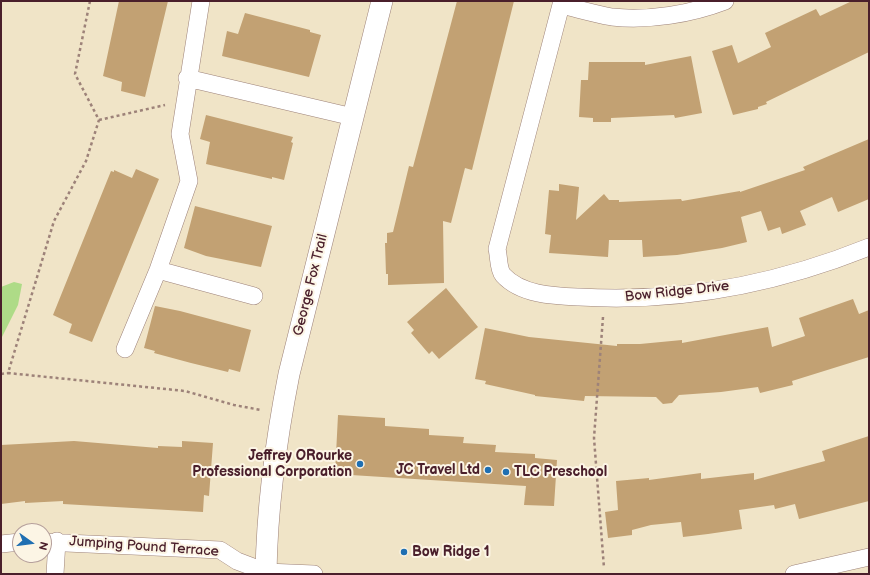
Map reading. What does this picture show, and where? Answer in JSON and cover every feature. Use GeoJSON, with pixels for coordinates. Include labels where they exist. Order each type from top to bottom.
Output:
{"type":"FeatureCollection","features":[{"type":"Feature","properties":{"kind":"street"},"geometry":{"type":"LineString","coordinates":[[125,349],[158,270],[189,181],[180,134],[187,78],[201,1]]}},
{"type":"Feature","properties":{"kind":"street","name":"George Fox Trail"},"geometry":{"type":"LineString","coordinates":[[264,573],[269,511],[281,413],[289,374],[382,1]]}},
{"type":"Feature","properties":{"kind":"street"},"geometry":{"type":"LineString","coordinates":[[562,3],[612,17],[647,18],[704,9],[725,1]]}},
{"type":"Feature","properties":{"kind":"street","name":"Bow Ridge Drive"},"geometry":{"type":"LineString","coordinates":[[562,3],[497,249],[501,273],[513,284],[551,296],[642,299],[698,293],[753,284],[829,263],[869,247]]}},
{"type":"Feature","properties":{"kind":"street"},"geometry":{"type":"LineString","coordinates":[[187,78],[353,117]]}},
{"type":"Feature","properties":{"kind":"street"},"geometry":{"type":"LineString","coordinates":[[158,270],[254,296]]}},
{"type":"Feature","properties":{"kind":"street","name":"Jumping Pound Terrace"},"geometry":{"type":"LineString","coordinates":[[52,542],[220,550],[237,561],[264,573],[314,574]]}},
{"type":"Feature","properties":{"kind":"street"},"geometry":{"type":"LineString","coordinates":[[1,544],[12,543]]}},
{"type":"Feature","properties":{"kind":"street","name":"Jumping Pound Terrace"},"geometry":{"type":"LineString","coordinates":[[52,550],[55,574]]}},
{"type":"Feature","properties":{"kind":"street"},"geometry":{"type":"LineString","coordinates":[[794,574],[869,557]]}},
{"type":"Feature","properties":{"kind":"path"},"geometry":{"type":"LineString","coordinates":[[8,373],[54,221],[86,161],[99,120],[75,74],[90,1]]}},
{"type":"Feature","properties":{"kind":"path"},"geometry":{"type":"LineString","coordinates":[[99,120],[165,105],[187,78]]}},
{"type":"Feature","properties":{"kind":"path"},"geometry":{"type":"LineString","coordinates":[[603,316],[594,438],[604,568]]}},
{"type":"Feature","properties":{"kind":"path"},"geometry":{"type":"LineString","coordinates":[[1,374],[8,373],[185,391],[234,405],[281,413]]}},
{"type":"Feature","properties":{"kind":"green space"},"geometry":{"type":"Polygon","coordinates":[[[14,282],[22,284],[18,305],[1,339],[1,287],[14,282]]]}},
{"type":"Feature","properties":{"kind":"building"},"geometry":{"type":"Polygon","coordinates":[[[119,1],[168,1],[145,97],[121,91],[122,82],[103,76],[119,1]]]}},
{"type":"Feature","properties":{"kind":"building"},"geometry":{"type":"Polygon","coordinates":[[[457,1],[514,1],[472,170],[465,168],[451,223],[443,221],[444,283],[388,285],[388,274],[386,274],[385,243],[387,243],[387,233],[393,232],[409,166],[413,167],[457,1]]]}},
{"type":"Feature","properties":{"kind":"building"},"geometry":{"type":"Polygon","coordinates":[[[852,1],[869,1],[869,52],[766,102],[767,104],[758,107],[758,109],[733,115],[712,51],[732,45],[738,63],[771,47],[765,33],[816,9],[820,16],[852,1]]]}},
{"type":"Feature","properties":{"kind":"building"},"geometry":{"type":"Polygon","coordinates":[[[245,13],[310,30],[310,32],[321,35],[309,77],[222,56],[227,31],[238,34],[245,13]]]}},
{"type":"Feature","properties":{"kind":"building"},"geometry":{"type":"Polygon","coordinates":[[[691,56],[702,113],[675,118],[674,115],[611,118],[611,122],[593,122],[593,118],[579,117],[581,80],[588,80],[589,62],[645,62],[645,65],[691,56]]]}},
{"type":"Feature","properties":{"kind":"building"},"geometry":{"type":"Polygon","coordinates":[[[206,115],[293,137],[291,142],[293,143],[284,180],[272,177],[272,179],[206,164],[210,142],[200,139],[206,115]]]}},
{"type":"Feature","properties":{"kind":"building"},"geometry":{"type":"Polygon","coordinates":[[[869,139],[869,199],[838,212],[832,197],[800,211],[806,225],[782,234],[780,227],[768,231],[761,211],[741,217],[747,242],[722,248],[677,255],[643,257],[642,240],[609,240],[608,257],[549,253],[551,235],[545,234],[549,190],[559,191],[559,184],[579,187],[576,220],[604,194],[609,200],[619,200],[619,202],[681,199],[682,201],[740,192],[805,170],[803,167],[869,139]]]}},
{"type":"Feature","properties":{"kind":"building"},"geometry":{"type":"Polygon","coordinates":[[[136,169],[159,179],[92,342],[69,333],[72,324],[53,315],[111,171],[114,172],[114,170],[132,178],[136,169]]]}},
{"type":"Feature","properties":{"kind":"building"},"geometry":{"type":"Polygon","coordinates":[[[195,206],[272,226],[261,267],[206,256],[184,248],[195,206]]]}},
{"type":"Feature","properties":{"kind":"building"},"geometry":{"type":"Polygon","coordinates":[[[446,288],[478,327],[439,359],[432,351],[429,354],[411,333],[414,330],[407,322],[446,288]]]}},
{"type":"Feature","properties":{"kind":"building"},"geometry":{"type":"Polygon","coordinates":[[[853,299],[859,314],[869,310],[869,357],[792,381],[793,385],[760,393],[758,387],[721,392],[679,395],[672,403],[663,404],[656,397],[585,396],[584,401],[535,396],[485,384],[486,381],[475,379],[485,328],[529,337],[617,346],[617,344],[640,344],[682,340],[682,343],[768,327],[772,347],[805,336],[799,318],[853,299]]]}},
{"type":"Feature","properties":{"kind":"building"},"geometry":{"type":"Polygon","coordinates":[[[155,306],[180,311],[251,330],[240,372],[229,369],[228,372],[191,363],[154,353],[155,351],[144,348],[155,306]]]}},
{"type":"Feature","properties":{"kind":"building"},"geometry":{"type":"Polygon","coordinates":[[[338,415],[385,418],[385,426],[429,429],[429,435],[464,437],[463,443],[496,445],[495,452],[535,454],[535,458],[557,460],[554,506],[524,505],[526,486],[335,474],[338,415]]]}},
{"type":"Feature","properties":{"kind":"building"},"geometry":{"type":"Polygon","coordinates":[[[869,436],[869,501],[799,519],[795,504],[775,509],[774,505],[739,510],[742,529],[708,534],[683,537],[681,522],[651,525],[632,530],[632,535],[608,538],[605,512],[618,510],[616,481],[649,478],[649,480],[701,473],[701,479],[754,473],[754,480],[825,461],[822,451],[869,436]]]}},
{"type":"Feature","properties":{"kind":"building"},"geometry":{"type":"Polygon","coordinates":[[[74,441],[158,448],[158,446],[182,447],[182,441],[213,443],[209,496],[204,495],[203,512],[63,504],[63,501],[25,503],[25,501],[1,504],[1,445],[74,441]]]}},
{"type":"Feature","properties":{"kind":"place","name":"Jeffrey ORourke Professional Corporation"},"geometry":{"type":"Point","coordinates":[360,464]}},
{"type":"Feature","properties":{"kind":"place","name":"JC Travel Ltd"},"geometry":{"type":"Point","coordinates":[488,470]}},
{"type":"Feature","properties":{"kind":"place","name":"TLC Preschool"},"geometry":{"type":"Point","coordinates":[506,472]}},
{"type":"Feature","properties":{"kind":"place","name":"Bow Ridge 1"},"geometry":{"type":"Point","coordinates":[404,552]}}]}
